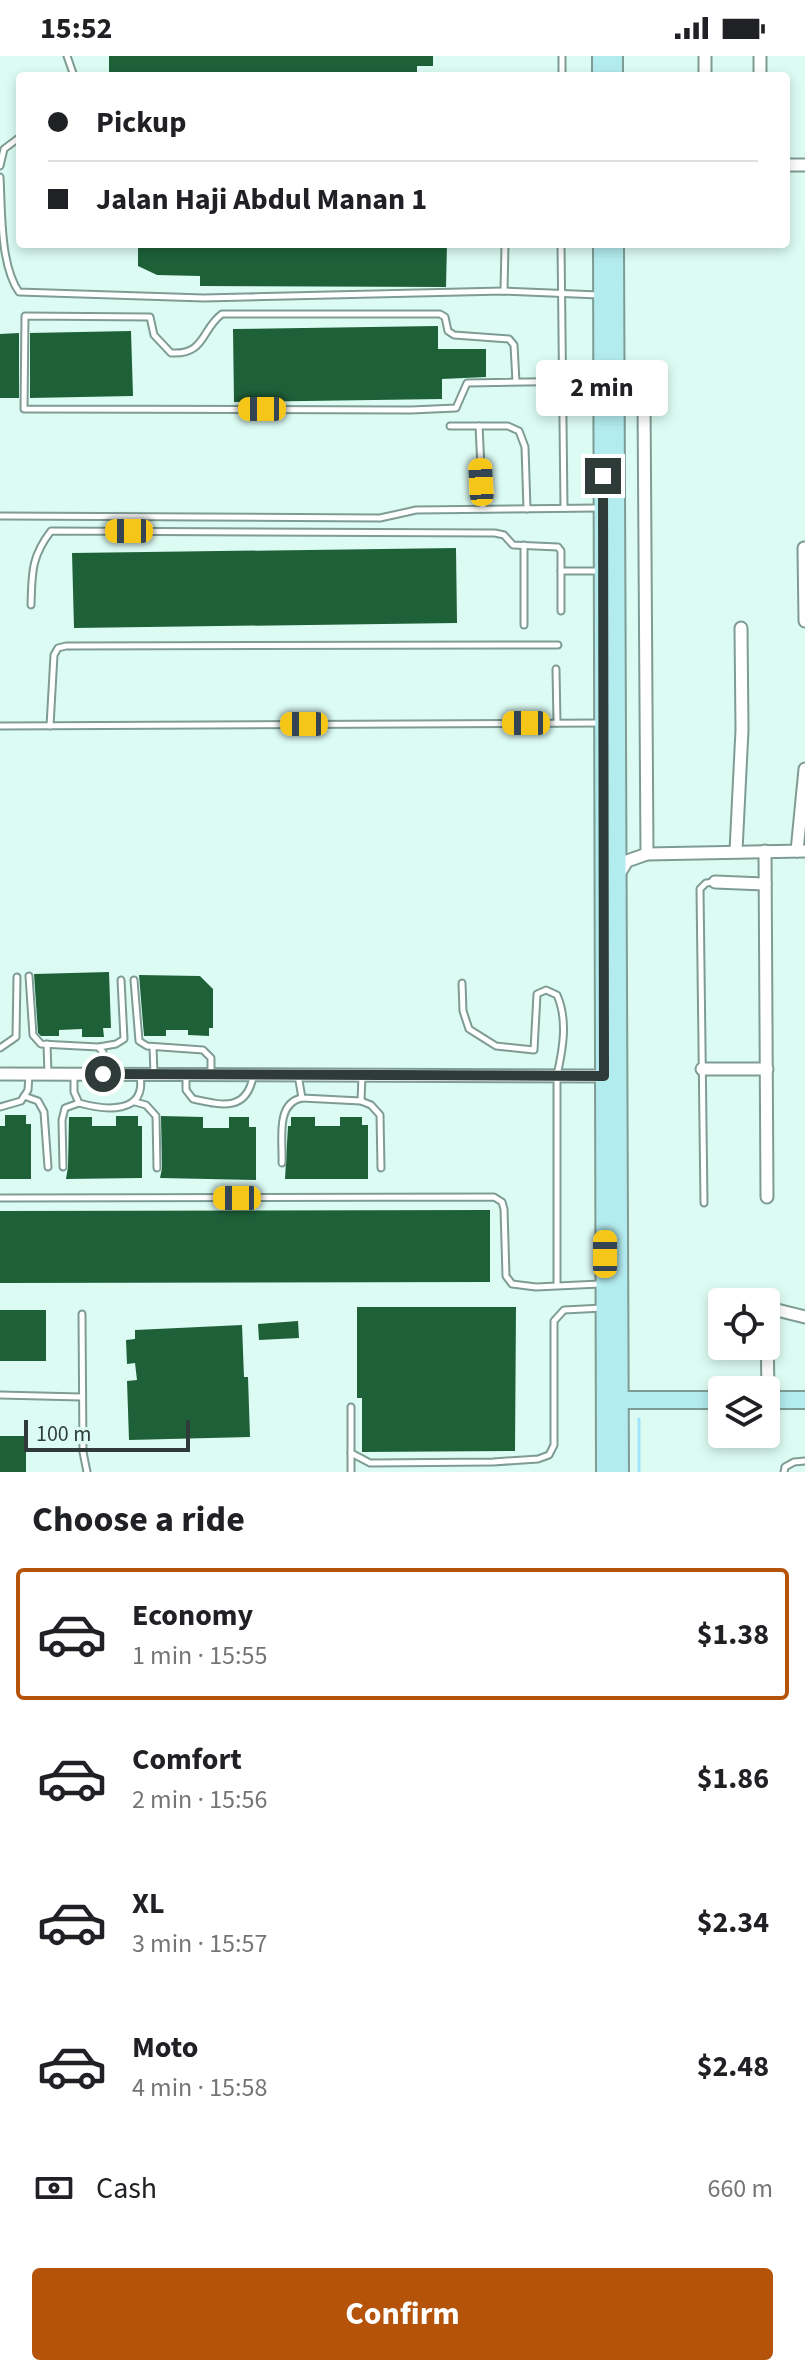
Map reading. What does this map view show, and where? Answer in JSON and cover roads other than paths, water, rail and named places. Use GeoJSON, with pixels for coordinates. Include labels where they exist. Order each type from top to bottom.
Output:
{"type":"FeatureCollection","features":[{"type":"Feature","properties":{"kind":"street"},"geometry":{"type":"LineString","coordinates":[[602,248],[602,295],[618,389],[603,508],[603,723],[605,1308],[612,1400],[620,1436],[620,1472]]}},
{"type":"Feature","properties":{"kind":"street"},"geometry":{"type":"LineString","coordinates":[[605,1472],[619,1358],[616,831],[618,389],[615,248]]}},
{"type":"Feature","properties":{"kind":"street"},"geometry":{"type":"LineString","coordinates":[[618,389],[639,393],[644,399],[647,854]]}},
{"type":"Feature","properties":{"kind":"street"},"geometry":{"type":"LineString","coordinates":[[804,548],[805,621]]}},
{"type":"Feature","properties":{"kind":"street"},"geometry":{"type":"LineString","coordinates":[[736,851],[742,730],[741,628]]}},
{"type":"Feature","properties":{"kind":"street"},"geometry":{"type":"LineString","coordinates":[[617,879],[627,861],[647,854],[801,851],[805,769]]}},
{"type":"Feature","properties":{"kind":"street"},"geometry":{"type":"LineString","coordinates":[[616,831],[627,848],[647,854]]}},
{"type":"Feature","properties":{"kind":"street"},"geometry":{"type":"LineString","coordinates":[[765,851],[767,1197]]}},
{"type":"Feature","properties":{"kind":"street"},"geometry":{"type":"LineString","coordinates":[[715,882],[765,884]]}},
{"type":"Feature","properties":{"kind":"street"},"geometry":{"type":"LineString","coordinates":[[702,1069],[767,1069]]}},
{"type":"Feature","properties":{"kind":"street"},"geometry":{"type":"LineString","coordinates":[[0,1074],[604,1076]]}},
{"type":"Feature","properties":{"kind":"street"},"geometry":{"type":"LineString","coordinates":[[767,1376],[767,1317],[777,1310],[805,1317]]}},
{"type":"Feature","properties":{"kind":"street"},"geometry":{"type":"LineString","coordinates":[[619,1358],[633,1391],[657,1401]]}},
{"type":"Feature","properties":{"kind":"street"},"geometry":{"type":"LineString","coordinates":[[612,1400],[708,1400]]}},
{"type":"Feature","properties":{"kind":"street"},"geometry":{"type":"LineString","coordinates":[[780,1400],[805,1400]]}},
{"type":"Feature","properties":{"kind":"street"},"geometry":{"type":"LineString","coordinates":[[620,1436],[631,1410],[657,1401]]}},
{"type":"Feature","properties":{"kind":"lane"},"geometry":{"type":"LineString","coordinates":[[0,166],[4,149],[16,140]]}},
{"type":"Feature","properties":{"kind":"lane"},"geometry":{"type":"LineString","coordinates":[[0,177],[3,250],[11,283],[19,292],[204,298],[504,291],[602,295]]}},
{"type":"Feature","properties":{"kind":"lane"},"geometry":{"type":"LineString","coordinates":[[504,291],[505,248]]}},
{"type":"Feature","properties":{"kind":"lane"},"geometry":{"type":"LineString","coordinates":[[561,248],[564,508]]}},
{"type":"Feature","properties":{"kind":"lane"},"geometry":{"type":"LineString","coordinates":[[516,382],[514,345],[509,339],[454,335],[448,331],[445,317],[440,314],[222,314],[216,318],[203,342],[185,354],[171,353],[154,335],[150,317],[25,316],[24,409],[411,410],[456,408],[467,383],[516,382],[563,381],[618,389]]}},
{"type":"Feature","properties":{"kind":"lane"},"geometry":{"type":"LineString","coordinates":[[450,426],[508,426],[519,431],[525,447],[527,509]]}},
{"type":"Feature","properties":{"kind":"lane"},"geometry":{"type":"LineString","coordinates":[[479,426],[483,509]]}},
{"type":"Feature","properties":{"kind":"lane"},"geometry":{"type":"LineString","coordinates":[[0,516],[380,518],[416,510],[603,508]]}},
{"type":"Feature","properties":{"kind":"lane"},"geometry":{"type":"LineString","coordinates":[[31,605],[32,567],[38,548],[51,531],[495,533],[504,535],[513,545],[558,547],[561,551],[561,611]]}},
{"type":"Feature","properties":{"kind":"lane"},"geometry":{"type":"LineString","coordinates":[[524,545],[524,625]]}},
{"type":"Feature","properties":{"kind":"lane"},"geometry":{"type":"LineString","coordinates":[[561,571],[603,571]]}},
{"type":"Feature","properties":{"kind":"lane"},"geometry":{"type":"LineString","coordinates":[[50,726],[54,655],[58,648],[66,646],[558,645]]}},
{"type":"Feature","properties":{"kind":"lane"},"geometry":{"type":"LineString","coordinates":[[556,669],[557,723]]}},
{"type":"Feature","properties":{"kind":"lane"},"geometry":{"type":"LineString","coordinates":[[0,726],[603,723]]}},
{"type":"Feature","properties":{"kind":"lane"},"geometry":{"type":"LineString","coordinates":[[704,1203],[700,889],[706,883],[715,882]]}},
{"type":"Feature","properties":{"kind":"lane"},"geometry":{"type":"LineString","coordinates":[[29,976],[33,1035],[41,1044],[98,1047],[116,1044],[124,1039],[121,980]]}},
{"type":"Feature","properties":{"kind":"lane"},"geometry":{"type":"LineString","coordinates":[[0,1048],[16,1037],[17,977]]}},
{"type":"Feature","properties":{"kind":"lane"},"geometry":{"type":"LineString","coordinates":[[134,980],[139,1041],[153,1047],[203,1050],[211,1058],[211,1074]]}},
{"type":"Feature","properties":{"kind":"lane"},"geometry":{"type":"LineString","coordinates":[[462,983],[463,1011],[469,1029],[496,1046],[534,1050],[537,994],[546,990],[557,995],[562,1005],[564,1046],[557,1075],[557,1285]]}},
{"type":"Feature","properties":{"kind":"lane"},"geometry":{"type":"LineString","coordinates":[[47,1044],[48,1074]]}},
{"type":"Feature","properties":{"kind":"lane"},"geometry":{"type":"LineString","coordinates":[[98,1047],[103,1052],[103,1074]]}},
{"type":"Feature","properties":{"kind":"lane"},"geometry":{"type":"LineString","coordinates":[[153,1047],[154,1074]]}},
{"type":"Feature","properties":{"kind":"lane"},"geometry":{"type":"LineString","coordinates":[[0,1107],[21,1101],[28,1090],[29,1074]]}},
{"type":"Feature","properties":{"kind":"lane"},"geometry":{"type":"LineString","coordinates":[[74,1074],[74,1092],[79,1103]]}},
{"type":"Feature","properties":{"kind":"lane"},"geometry":{"type":"LineString","coordinates":[[63,1167],[62,1120],[65,1108],[79,1103],[92,1107],[128,1107],[135,1102],[142,1086],[140,1074]]}},
{"type":"Feature","properties":{"kind":"lane"},"geometry":{"type":"LineString","coordinates":[[186,1074],[186,1090],[193,1099],[227,1104],[241,1101],[247,1095],[253,1074]]}},
{"type":"Feature","properties":{"kind":"lane"},"geometry":{"type":"LineString","coordinates":[[298,1074],[302,1098]]}},
{"type":"Feature","properties":{"kind":"lane"},"geometry":{"type":"LineString","coordinates":[[361,1101],[362,1075]]}},
{"type":"Feature","properties":{"kind":"lane"},"geometry":{"type":"LineString","coordinates":[[24,1096],[38,1101],[44,1112],[48,1167]]}},
{"type":"Feature","properties":{"kind":"lane"},"geometry":{"type":"LineString","coordinates":[[282,1163],[285,1108],[293,1100],[302,1098],[361,1101],[371,1105],[380,1115],[381,1168]]}},
{"type":"Feature","properties":{"kind":"lane"},"geometry":{"type":"LineString","coordinates":[[135,1102],[146,1105],[156,1116],[157,1168]]}},
{"type":"Feature","properties":{"kind":"lane"},"geometry":{"type":"LineString","coordinates":[[0,1198],[494,1197],[502,1202],[504,1209],[506,1276],[512,1284],[536,1287],[605,1284]]}},
{"type":"Feature","properties":{"kind":"lane"},"geometry":{"type":"LineString","coordinates":[[351,1453],[370,1463],[493,1462],[538,1459],[549,1455],[554,1445],[554,1321],[564,1310],[605,1308]]}},
{"type":"Feature","properties":{"kind":"lane"},"geometry":{"type":"LineString","coordinates":[[82,1314],[81,1397],[87,1472]]}},
{"type":"Feature","properties":{"kind":"lane"},"geometry":{"type":"LineString","coordinates":[[0,1395],[81,1397]]}},
{"type":"Feature","properties":{"kind":"lane"},"geometry":{"type":"LineString","coordinates":[[351,1407],[351,1472]]}},
{"type":"Feature","properties":{"kind":"lane"},"geometry":{"type":"LineString","coordinates":[[784,1472],[785,1467],[794,1462],[805,1461]]}},
{"type":"Feature","properties":{"kind":"waterway"},"geometry":{"type":"LineString","coordinates":[[639,1419],[639,1472]]}}]}
